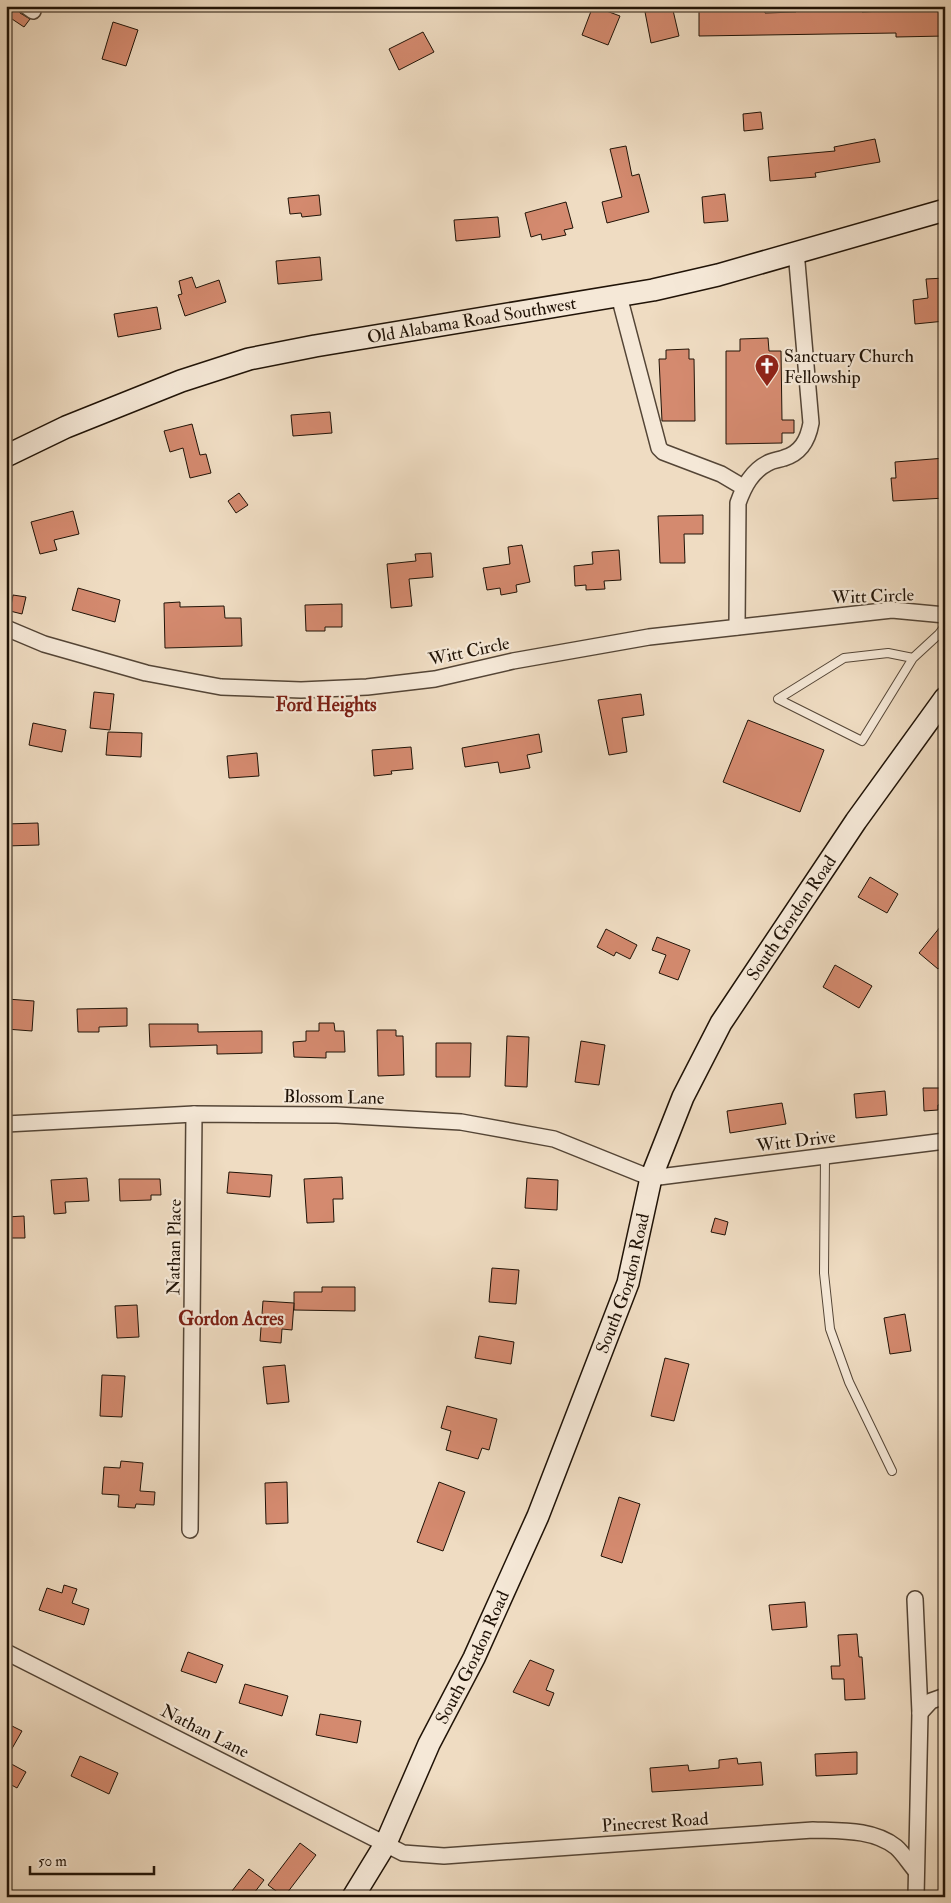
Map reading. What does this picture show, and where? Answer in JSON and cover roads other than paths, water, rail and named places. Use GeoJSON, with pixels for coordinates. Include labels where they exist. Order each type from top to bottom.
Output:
{"type":"FeatureCollection","features":[{"type":"Feature","properties":{"kind":"street","name":"Old Alabama Road Southwest"},"geometry":{"type":"LineString","coordinates":[[6,456],[66,427],[181,382],[249,359],[315,346],[683,284],[945,210]]}},
{"type":"Feature","properties":{"kind":"street"},"geometry":{"type":"LineString","coordinates":[[737,627],[738,503],[750,477],[768,463],[797,452],[809,434],[811,423],[796,251]]}},
{"type":"Feature","properties":{"kind":"street"},"geometry":{"type":"LineString","coordinates":[[619,296],[659,448],[662,452],[721,474],[744,487]]}},
{"type":"Feature","properties":{"kind":"street","name":"Witt Circle"},"geometry":{"type":"LineString","coordinates":[[6,628],[44,644],[146,673],[221,687],[301,690],[367,687],[435,679],[513,661],[624,640],[892,610],[945,615]]}},
{"type":"Feature","properties":{"kind":"street","name":"South Gordon Road"},"geometry":{"type":"LineString","coordinates":[[353,1897],[386,1843],[429,1744],[474,1658],[538,1516],[581,1409],[628,1283],[651,1178],[683,1097],[721,1024],[856,821],[945,698]]}},
{"type":"Feature","properties":{"kind":"street","name":"Blossom Lane"},"geometry":{"type":"LineString","coordinates":[[6,1124],[194,1114],[346,1115],[461,1122],[554,1139],[651,1178]]}},
{"type":"Feature","properties":{"kind":"street","name":"Nathan Place"},"geometry":{"type":"LineString","coordinates":[[190,1530],[194,1114]]}},
{"type":"Feature","properties":{"kind":"street","name":"Witt Drive"},"geometry":{"type":"LineString","coordinates":[[651,1178],[945,1142]]}},
{"type":"Feature","properties":{"kind":"street"},"geometry":{"type":"LineString","coordinates":[[915,1599],[920,1713],[916,1897]]}},
{"type":"Feature","properties":{"kind":"street","name":"Nathan Lane"},"geometry":{"type":"LineString","coordinates":[[6,1652],[386,1843]]}},
{"type":"Feature","properties":{"kind":"street"},"geometry":{"type":"LineString","coordinates":[[920,1713],[931,1701],[945,1696]]}},
{"type":"Feature","properties":{"kind":"street","name":"Pinecrest Road"},"geometry":{"type":"LineString","coordinates":[[386,1843],[403,1853],[444,1856],[804,1831],[843,1831],[877,1835],[897,1848],[916,1871]]}},
{"type":"Feature","properties":{"kind":"lane"},"geometry":{"type":"LineString","coordinates":[[913,658],[888,653],[844,658],[778,699],[862,742],[913,658],[945,626]]}},
{"type":"Feature","properties":{"kind":"lane"},"geometry":{"type":"LineString","coordinates":[[825,1157],[824,1273],[830,1329],[849,1382],[892,1471]]}},
{"type":"Feature","properties":{"kind":"place","name":"Sanctuary Church Fellowship"},"geometry":{"type":"Point","coordinates":[767,387]}},
{"type":"Feature","properties":{"kind":"district","name":"Ford Heights"},"geometry":{"type":"Point","coordinates":[326,704]}},
{"type":"Feature","properties":{"kind":"district","name":"Gordon Acres"},"geometry":{"type":"Point","coordinates":[231,1318]}}]}
